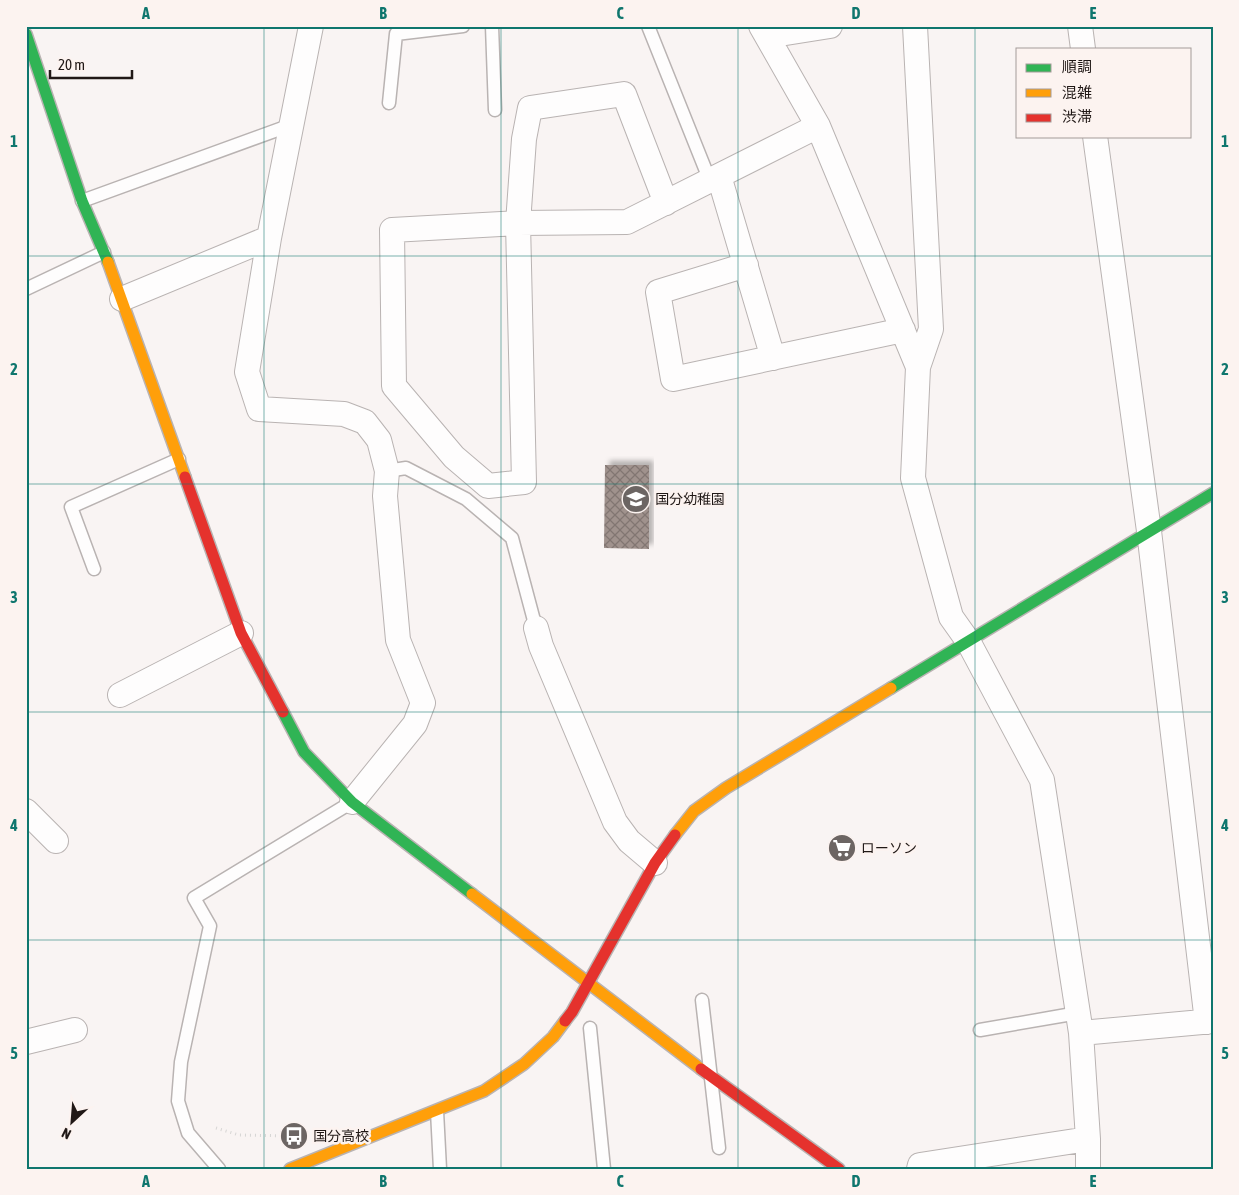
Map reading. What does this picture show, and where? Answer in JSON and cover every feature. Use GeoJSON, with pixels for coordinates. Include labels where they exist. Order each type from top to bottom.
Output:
{"type":"FeatureCollection","features":[{"type":"Feature","properties":{"kind":"street"},"geometry":{"type":"LineString","coordinates":[[311,26],[269,238],[247,372],[259,409],[344,414],[364,422],[379,440],[387,471],[385,496],[398,640],[423,702],[415,724],[352,802]]}},
{"type":"Feature","properties":{"kind":"street"},"geometry":{"type":"LineString","coordinates":[[830,26],[765,30],[818,126],[918,367]]}},
{"type":"Feature","properties":{"kind":"street"},"geometry":{"type":"LineString","coordinates":[[915,26],[931,329],[918,367],[913,478],[951,617],[968,641],[1042,780],[1080,1023],[1088,1139],[1088,1169]]}},
{"type":"Feature","properties":{"kind":"street"},"geometry":{"type":"LineString","coordinates":[[1080,26],[1083,48]]}},
{"type":"Feature","properties":{"kind":"street"},"geometry":{"type":"LineString","coordinates":[[26,34],[29,53],[82,201],[122,299],[241,633],[304,752],[352,802],[710,1077],[839,1169]]}},
{"type":"Feature","properties":{"kind":"street"},"geometry":{"type":"LineString","coordinates":[[666,203],[624,94],[530,108],[524,139],[518,224],[524,482],[488,486],[454,457],[394,386],[392,230],[518,224],[628,222],[666,203],[714,179],[818,126]]}},
{"type":"Feature","properties":{"kind":"street"},"geometry":{"type":"LineString","coordinates":[[1080,1023],[1210,1022],[1148,531],[1095,138]]}},
{"type":"Feature","properties":{"kind":"street"},"geometry":{"type":"LineString","coordinates":[[714,179],[746,265],[773,358]]}},
{"type":"Feature","properties":{"kind":"street"},"geometry":{"type":"LineString","coordinates":[[122,299],[269,238]]}},
{"type":"Feature","properties":{"kind":"street"},"geometry":{"type":"LineString","coordinates":[[746,265],[658,292],[672,379],[903,330]]}},
{"type":"Feature","properties":{"kind":"street"},"geometry":{"type":"LineString","coordinates":[[294,1168],[484,1091],[524,1064],[553,1036],[568,1018],[589,984],[655,863],[694,811],[726,788],[1213,493]]}},
{"type":"Feature","properties":{"kind":"street"},"geometry":{"type":"LineString","coordinates":[[536,628],[541,646],[615,822],[629,841],[655,863]]}},
{"type":"Feature","properties":{"kind":"street"},"geometry":{"type":"LineString","coordinates":[[120,695],[241,633]]}},
{"type":"Feature","properties":{"kind":"street"},"geometry":{"type":"LineString","coordinates":[[26,811],[56,841]]}},
{"type":"Feature","properties":{"kind":"street"},"geometry":{"type":"LineString","coordinates":[[26,1042],[75,1030]]}},
{"type":"Feature","properties":{"kind":"street"},"geometry":{"type":"LineString","coordinates":[[919,1169],[920,1165],[1031,1158],[1088,1139]]}},
{"type":"Feature","properties":{"kind":"lane"},"geometry":{"type":"LineString","coordinates":[[389,103],[396,34],[463,26]]}},
{"type":"Feature","properties":{"kind":"lane"},"geometry":{"type":"LineString","coordinates":[[492,26],[495,110]]}},
{"type":"Feature","properties":{"kind":"lane"},"geometry":{"type":"LineString","coordinates":[[648,26],[714,179]]}},
{"type":"Feature","properties":{"kind":"lane"},"geometry":{"type":"LineString","coordinates":[[82,201],[291,124]]}},
{"type":"Feature","properties":{"kind":"lane"},"geometry":{"type":"LineString","coordinates":[[26,289],[104,252]]}},
{"type":"Feature","properties":{"kind":"lane"},"geometry":{"type":"LineString","coordinates":[[94,570],[71,507],[179,459]]}},
{"type":"Feature","properties":{"kind":"lane"},"geometry":{"type":"LineString","coordinates":[[387,471],[406,468],[466,499],[512,538],[536,628]]}},
{"type":"Feature","properties":{"kind":"lane"},"geometry":{"type":"LineString","coordinates":[[219,1169],[188,1133],[178,1101],[181,1062],[210,926],[194,898],[352,802]]}},
{"type":"Feature","properties":{"kind":"lane"},"geometry":{"type":"LineString","coordinates":[[702,1000],[719,1148]]}},
{"type":"Feature","properties":{"kind":"lane"},"geometry":{"type":"LineString","coordinates":[[980,1030],[1080,1023]]}},
{"type":"Feature","properties":{"kind":"lane"},"geometry":{"type":"LineString","coordinates":[[590,1028],[604,1169]]}},
{"type":"Feature","properties":{"kind":"lane"},"geometry":{"type":"LineString","coordinates":[[437,1111],[440,1169]]}},
{"type":"Feature","properties":{"kind":"lane"},"geometry":{"type":"LineString","coordinates":[[813,1149],[818,1169]]}},
{"type":"Feature","properties":{"kind":"building"},"geometry":{"type":"Polygon","coordinates":[[[605,465],[649,465],[649,549],[604,548],[605,465]]]}},
{"type":"Feature","properties":{"kind":"traffic: fast"},"geometry":{"type":"LineString","coordinates":[[26,34],[82,201],[108,262]]}},
{"type":"Feature","properties":{"kind":"traffic: fast"},"geometry":{"type":"LineString","coordinates":[[891,688],[1213,493]]}},
{"type":"Feature","properties":{"kind":"traffic: fast"},"geometry":{"type":"LineString","coordinates":[[283,712],[304,752],[352,802],[472,894]]}},
{"type":"Feature","properties":{"kind":"traffic: slow"},"geometry":{"type":"LineString","coordinates":[[108,262],[185,477]]}},
{"type":"Feature","properties":{"kind":"traffic: slow"},"geometry":{"type":"LineString","coordinates":[[675,835],[694,811],[726,788],[891,688]]}},
{"type":"Feature","properties":{"kind":"traffic: slow"},"geometry":{"type":"LineString","coordinates":[[472,894],[701,1069]]}},
{"type":"Feature","properties":{"kind":"traffic: slow"},"geometry":{"type":"LineString","coordinates":[[290,1169],[484,1091],[524,1064],[553,1037],[565,1021]]}},
{"type":"Feature","properties":{"kind":"traffic: jam"},"geometry":{"type":"LineString","coordinates":[[185,477],[241,633],[283,712]]}},
{"type":"Feature","properties":{"kind":"traffic: jam"},"geometry":{"type":"LineString","coordinates":[[565,1021],[572,1012],[655,863],[675,835]]}},
{"type":"Feature","properties":{"kind":"traffic: jam"},"geometry":{"type":"LineString","coordinates":[[701,1069],[839,1169]]}},
{"type":"Feature","properties":{"kind":"place","name":"国分幼稚園"},"geometry":{"type":"Point","coordinates":[636,499]}},
{"type":"Feature","properties":{"kind":"place","name":"ローソン"},"geometry":{"type":"Point","coordinates":[842,848]}},
{"type":"Feature","properties":{"kind":"place","name":"国分高校"},"geometry":{"type":"Point","coordinates":[294,1136]}}]}
